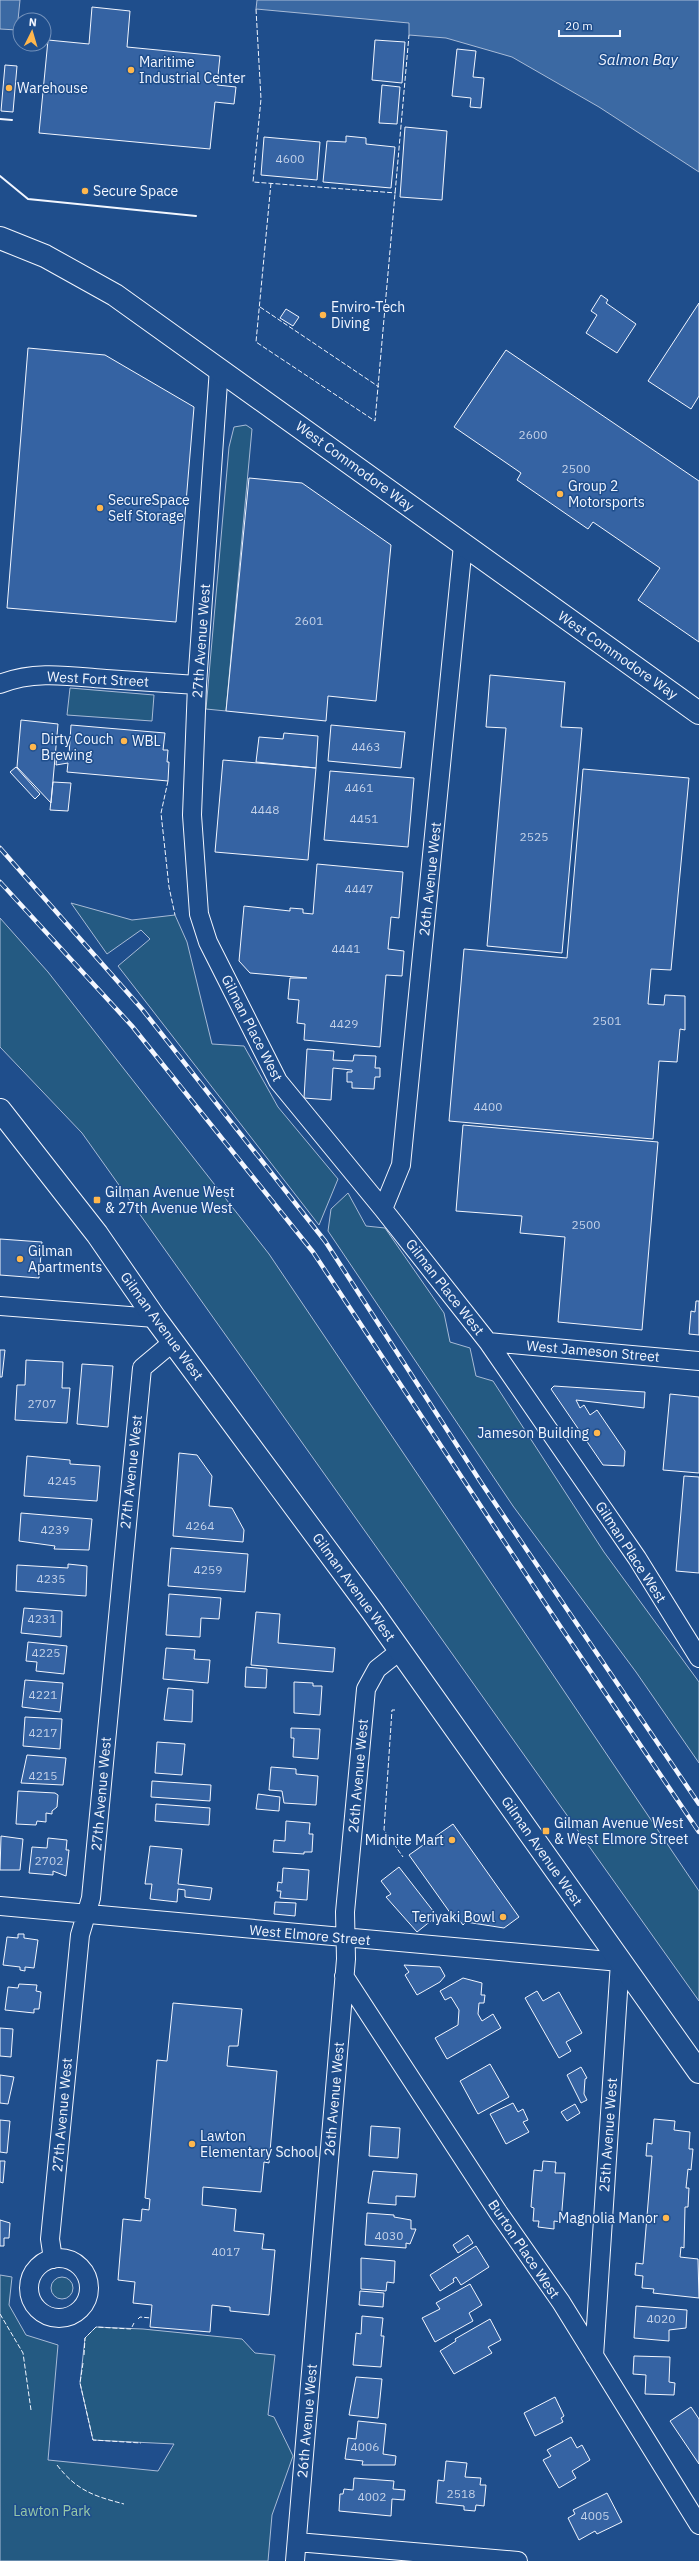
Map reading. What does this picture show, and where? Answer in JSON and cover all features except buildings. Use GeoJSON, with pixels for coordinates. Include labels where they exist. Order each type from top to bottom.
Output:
{"type":"FeatureCollection","features":[{"type":"Feature","properties":{"kind":"main road","name":"West Commodore Way"},"geometry":{"type":"LineString","coordinates":[[0,238],[45,256],[115,295],[699,713]]}},
{"type":"Feature","properties":{"kind":"main road","name":"Gilman Avenue West"},"geometry":{"type":"LineString","coordinates":[[0,1110],[97,1234],[155,1318],[401,1650],[699,2072]]}},
{"type":"Feature","properties":{"kind":"street","name":"27th Avenue West"},"geometry":{"type":"LineString","coordinates":[[199,914],[192,815],[197,685],[219,368]]}},
{"type":"Feature","properties":{"kind":"street","name":"26th Avenue West"},"geometry":{"type":"LineString","coordinates":[[384,1209],[401,1165],[463,545]]}},
{"type":"Feature","properties":{"kind":"street","name":"West Fort Street"},"geometry":{"type":"LineString","coordinates":[[0,684],[19,678],[65,674],[197,685]]}},
{"type":"Feature","properties":{"kind":"street","name":"Gilman Place West"},"geometry":{"type":"LineString","coordinates":[[199,914],[208,942],[278,1081],[384,1209],[488,1342],[637,1558],[699,1658]]}},
{"type":"Feature","properties":{"kind":"street"},"geometry":{"type":"LineString","coordinates":[[0,1306],[155,1318]]}},
{"type":"Feature","properties":{"kind":"street","name":"27th Avenue West"},"geometry":{"type":"LineString","coordinates":[[53,2259],[50,2239],[75,1974],[80,1935],[91,1898],[142,1368],[173,1342]]}},
{"type":"Feature","properties":{"kind":"street","name":"West Jameson Street"},"geometry":{"type":"LineString","coordinates":[[488,1342],[699,1361]]}},
{"type":"Feature","properties":{"kind":"street","name":"26th Avenue West"},"geometry":{"type":"LineString","coordinates":[[295,2561],[344,1976],[346,1938],[345,1912],[366,1689],[377,1669],[401,1650]]}},
{"type":"Feature","properties":{"kind":"street","name":"West Elmore Street"},"geometry":{"type":"LineString","coordinates":[[0,1906],[620,1962]]}},
{"type":"Feature","properties":{"kind":"street","name":"25th Avenue West"},"geometry":{"type":"LineString","coordinates":[[594,2356],[620,1962]]}},
{"type":"Feature","properties":{"kind":"street","name":"Burton Place West"},"geometry":{"type":"LineString","coordinates":[[344,1976],[594,2356],[699,2525]]}},
{"type":"Feature","properties":{"kind":"street"},"geometry":{"type":"LineString","coordinates":[[297,2542],[518,2561]]}},
{"type":"Feature","properties":{"kind":"green space"},"geometry":{"type":"Polygon","coordinates":[[[246,425],[252,429],[226,711],[206,709],[229,447],[234,427],[246,425]]]}},
{"type":"Feature","properties":{"kind":"green space"},"geometry":{"type":"Polygon","coordinates":[[[70,688],[154,695],[152,721],[67,715],[70,688]]]}},
{"type":"Feature","properties":{"kind":"green space"},"geometry":{"type":"Polygon","coordinates":[[[71,903],[132,920],[175,915],[187,942],[212,1044],[244,1046],[278,1107],[338,1179],[319,1225],[118,966],[150,939],[141,930],[107,954],[71,903]]]}},
{"type":"Feature","properties":{"kind":"green space"},"geometry":{"type":"Polygon","coordinates":[[[0,918],[48,972],[269,1254],[699,1891],[699,2001],[82,1133],[0,1047],[0,918]]]}},
{"type":"Feature","properties":{"kind":"green space"},"geometry":{"type":"Polygon","coordinates":[[[348,1193],[366,1226],[385,1228],[444,1313],[450,1342],[470,1348],[476,1376],[493,1381],[604,1552],[699,1682],[699,1763],[636,1672],[513,1506],[328,1231],[331,1209],[348,1193]]]}},
{"type":"Feature","properties":{"kind":"green space","name":"Lawton Park"},"geometry":{"type":"Polygon","coordinates":[[[0,2275],[12,2277],[9,2305],[26,2335],[58,2345],[48,2460],[158,2471],[174,2444],[93,2440],[80,2383],[85,2338],[96,2327],[143,2329],[242,2339],[255,2353],[275,2355],[268,2415],[274,2417],[293,2456],[272,2515],[268,2561],[0,2561],[0,2275]]]}},
{"type":"Feature","properties":{"kind":"green space"},"geometry":{"type":"Polygon","coordinates":[[[62,2277],[70,2280],[73,2288],[70,2296],[62,2299],[54,2296],[51,2288],[54,2280],[62,2277]]]}},
{"type":"Feature","properties":{"kind":"water"},"geometry":{"type":"Polygon","coordinates":[[[0,0],[20,0],[19,12],[12,12],[12,30],[0,29],[0,0]]]}},
{"type":"Feature","properties":{"kind":"water","name":"Salmon Bay"},"geometry":{"type":"Polygon","coordinates":[[[257,0],[699,0],[699,172],[599,107],[512,57],[446,38],[409,35],[409,23],[256,9],[257,0]]]}},
{"type":"Feature","properties":{"kind":"railway"},"geometry":{"type":"LineString","coordinates":[[0,848],[142,1009],[325,1241],[482,1484],[699,1804]]}},
{"type":"Feature","properties":{"kind":"railway"},"geometry":{"type":"LineString","coordinates":[[0,882],[132,1026],[313,1252],[560,1626],[699,1832]]}},
{"type":"Feature","properties":{"kind":"fence"},"geometry":{"type":"LineString","coordinates":[[256,9],[261,99],[253,182],[396,193]]}},
{"type":"Feature","properties":{"kind":"fence"},"geometry":{"type":"LineString","coordinates":[[271,183],[256,342],[375,421],[409,35]]}},
{"type":"Feature","properties":{"kind":"fence"},"geometry":{"type":"LineString","coordinates":[[260,307],[379,387]]}},
{"type":"Feature","properties":{"kind":"fence"},"geometry":{"type":"LineString","coordinates":[[168,781],[161,813],[169,887],[175,915]]}},
{"type":"Feature","properties":{"kind":"fence"},"geometry":{"type":"LineString","coordinates":[[395,1710],[392,1710],[384,1830],[403,1857]]}},
{"type":"Feature","properties":{"kind":"fence"},"geometry":{"type":"LineString","coordinates":[[0,2314],[23,2353],[31,2410]]}},
{"type":"Feature","properties":{"kind":"fence"},"geometry":{"type":"LineString","coordinates":[[138,2319],[140,2317],[151,2318]]}},
{"type":"Feature","properties":{"kind":"fence"},"geometry":{"type":"LineString","coordinates":[[84,2355],[85,2338],[96,2327],[131,2329],[134,2323]]}},
{"type":"Feature","properties":{"kind":"fence"},"geometry":{"type":"LineString","coordinates":[[83,2363],[80,2383],[93,2440],[141,2443]]}},
{"type":"Feature","properties":{"kind":"fence"},"geometry":{"type":"LineString","coordinates":[[57,2465],[64,2474],[79,2487],[95,2495],[124,2504]]}},
{"type":"Feature","properties":{"kind":"wall"},"geometry":{"type":"LineString","coordinates":[[0,119],[12,120]]}},
{"type":"Feature","properties":{"kind":"wall"},"geometry":{"type":"LineString","coordinates":[[0,176],[28,199],[196,216]]}},
{"type":"Feature","properties":{"kind":"place","name":"Maritime Industrial Center"},"geometry":{"type":"Point","coordinates":[131,70]}},
{"type":"Feature","properties":{"kind":"place","name":"Warehouse"},"geometry":{"type":"Point","coordinates":[9,88]}},
{"type":"Feature","properties":{"kind":"place","name":"Secure Space"},"geometry":{"type":"Point","coordinates":[85,191]}},
{"type":"Feature","properties":{"kind":"place","name":"Enviro-Tech Diving"},"geometry":{"type":"Point","coordinates":[323,315]}},
{"type":"Feature","properties":{"kind":"place","name":"Group 2 Motorsports"},"geometry":{"type":"Point","coordinates":[560,494]}},
{"type":"Feature","properties":{"kind":"place","name":"SecureSpace Self Storage"},"geometry":{"type":"Point","coordinates":[100,508]}},
{"type":"Feature","properties":{"kind":"place","name":"WBL"},"geometry":{"type":"Point","coordinates":[124,741]}},
{"type":"Feature","properties":{"kind":"place","name":"Dirty Couch Brewing"},"geometry":{"type":"Point","coordinates":[33,747]}},
{"type":"Feature","properties":{"kind":"place","name":"Gilman Avenue West & 27th Avenue West"},"geometry":{"type":"Point","coordinates":[97,1200]}},
{"type":"Feature","properties":{"kind":"place","name":"Gilman Apartments"},"geometry":{"type":"Point","coordinates":[20,1259]}},
{"type":"Feature","properties":{"kind":"place","name":"Jameson Building"},"geometry":{"type":"Point","coordinates":[597,1433]}},
{"type":"Feature","properties":{"kind":"place","name":"Gilman Avenue West & West Elmore Street"},"geometry":{"type":"Point","coordinates":[546,1831]}},
{"type":"Feature","properties":{"kind":"place","name":"Midnite Mart"},"geometry":{"type":"Point","coordinates":[452,1840]}},
{"type":"Feature","properties":{"kind":"place","name":"Teriyaki Bowl"},"geometry":{"type":"Point","coordinates":[503,1917]}},
{"type":"Feature","properties":{"kind":"place","name":"Lawton Elementary School"},"geometry":{"type":"Point","coordinates":[192,2144]}},
{"type":"Feature","properties":{"kind":"place","name":"Magnolia Manor"},"geometry":{"type":"Point","coordinates":[666,2218]}}]}
